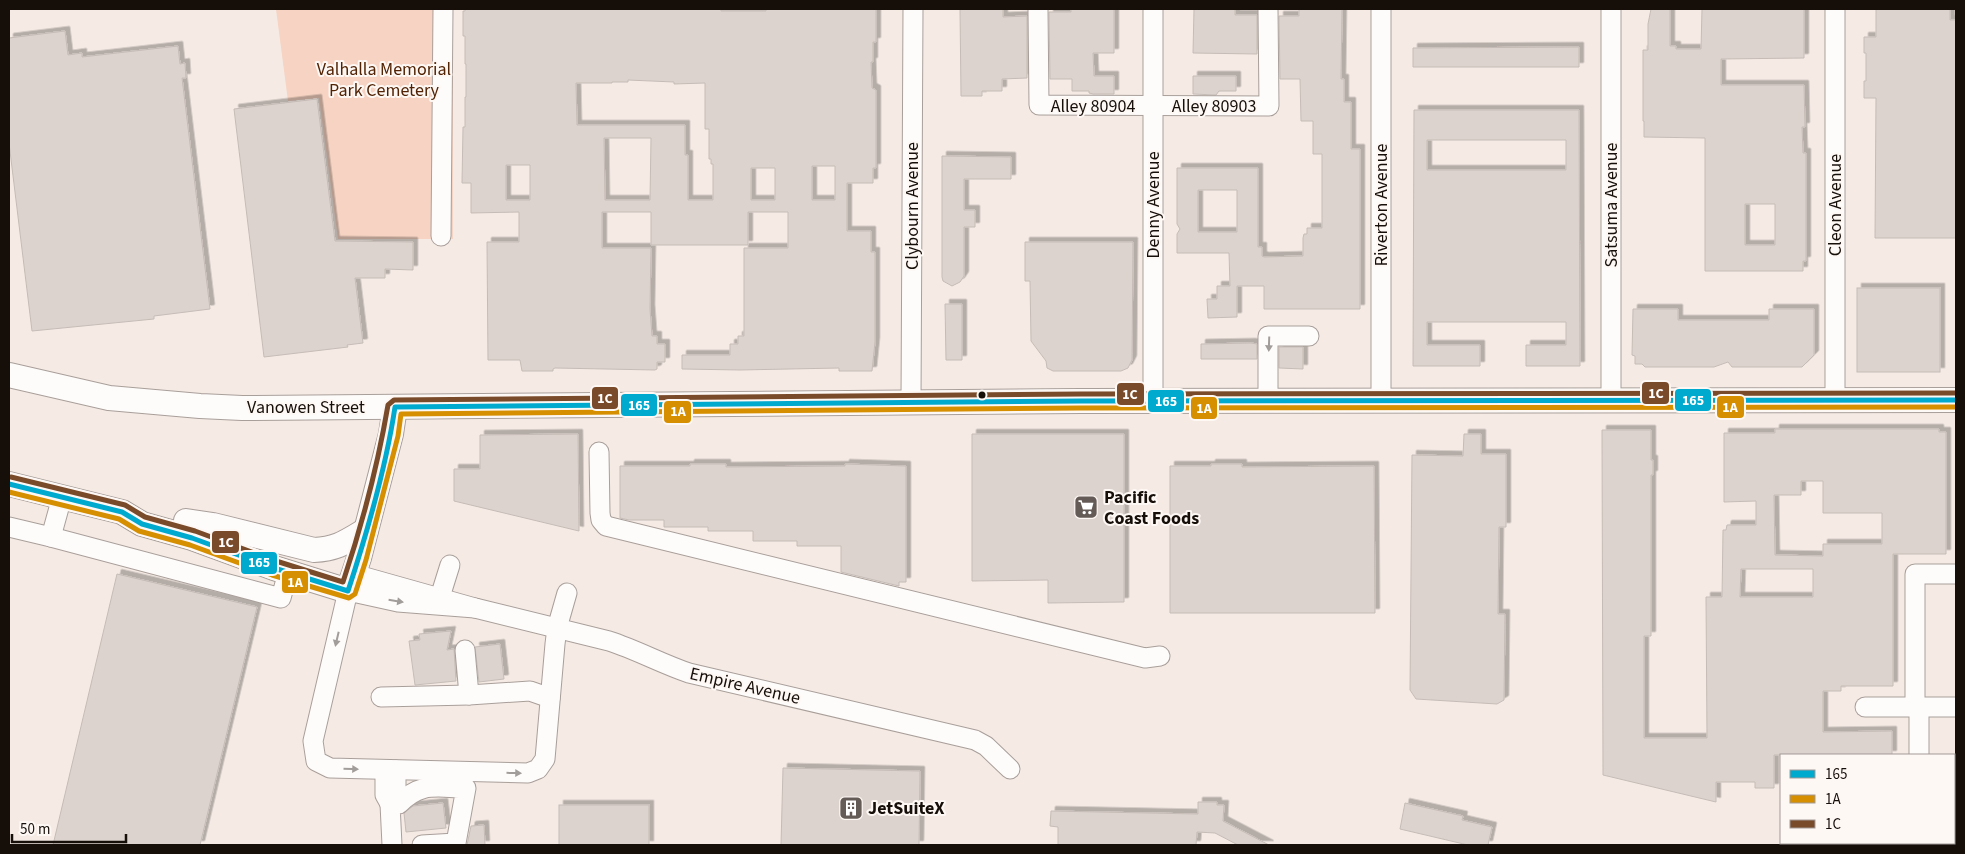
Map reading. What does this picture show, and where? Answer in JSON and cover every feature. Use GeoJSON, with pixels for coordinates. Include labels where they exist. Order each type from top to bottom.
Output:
{"type":"FeatureCollection","features":[{"type":"Feature","properties":{"kind":"main road","name":"Vanowen Street"},"geometry":{"type":"LineString","coordinates":[[9,375],[109,398],[242,408],[911,402],[1956,400]]}},
{"type":"Feature","properties":{"kind":"main road"},"geometry":{"type":"LineString","coordinates":[[351,582],[391,434],[395,407]]}},
{"type":"Feature","properties":{"kind":"main road","name":"Empire Avenue"},"geometry":{"type":"LineString","coordinates":[[9,484],[122,512],[142,524],[192,538],[288,572],[351,582]]}},
{"type":"Feature","properties":{"kind":"main road","name":"Empire Avenue"},"geometry":{"type":"LineString","coordinates":[[122,512],[141,509],[186,521],[351,582]]}},
{"type":"Feature","properties":{"kind":"main road"},"geometry":{"type":"LineString","coordinates":[[186,521],[213,524],[314,550],[330,549],[366,530]]}},
{"type":"Feature","properties":{"kind":"street"},"geometry":{"type":"LineString","coordinates":[[441,236],[443,9]]}},
{"type":"Feature","properties":{"kind":"street","name":"Clybourn Avenue"},"geometry":{"type":"LineString","coordinates":[[911,402],[913,9]]}},
{"type":"Feature","properties":{"kind":"street","name":"Alley 80904"},"geometry":{"type":"LineString","coordinates":[[1038,9],[1039,105],[1153,106]]}},
{"type":"Feature","properties":{"kind":"street","name":"Denny Avenue"},"geometry":{"type":"LineString","coordinates":[[1153,9],[1153,401]]}},
{"type":"Feature","properties":{"kind":"street","name":"Alley 80903"},"geometry":{"type":"LineString","coordinates":[[1153,106],[1269,106],[1268,9]]}},
{"type":"Feature","properties":{"kind":"street","name":"Riverton Avenue"},"geometry":{"type":"LineString","coordinates":[[1381,9],[1382,402]]}},
{"type":"Feature","properties":{"kind":"street","name":"Satsuma Avenue"},"geometry":{"type":"LineString","coordinates":[[1611,9],[1612,400]]}},
{"type":"Feature","properties":{"kind":"street","name":"Cleon Avenue"},"geometry":{"type":"LineString","coordinates":[[1835,9],[1835,401]]}},
{"type":"Feature","properties":{"kind":"street"},"geometry":{"type":"LineString","coordinates":[[1268,401],[1268,336],[1309,336]]}},
{"type":"Feature","properties":{"kind":"street"},"geometry":{"type":"LineString","coordinates":[[599,452],[600,513],[601,520],[606,526],[1145,658],[1160,656]]}},
{"type":"Feature","properties":{"kind":"street"},"geometry":{"type":"LineString","coordinates":[[51,537],[62,497]]}},
{"type":"Feature","properties":{"kind":"street"},"geometry":{"type":"LineString","coordinates":[[9,527],[281,598],[288,572]]}},
{"type":"Feature","properties":{"kind":"street"},"geometry":{"type":"LineString","coordinates":[[440,597],[450,565]]}},
{"type":"Feature","properties":{"kind":"street"},"geometry":{"type":"LineString","coordinates":[[1919,754],[1915,574],[1956,574]]}},
{"type":"Feature","properties":{"kind":"street"},"geometry":{"type":"LineString","coordinates":[[351,582],[313,742],[316,761],[330,768],[528,773],[538,769],[545,759],[547,697],[557,628],[567,593]]}},
{"type":"Feature","properties":{"kind":"street","name":"Empire Avenue"},"geometry":{"type":"LineString","coordinates":[[351,582],[440,597],[475,608],[609,641],[667,666],[689,673],[974,740],[986,746],[1010,769]]}},
{"type":"Feature","properties":{"kind":"street","name":"Empire Avenue"},"geometry":{"type":"LineString","coordinates":[[351,582],[398,602],[475,608]]}},
{"type":"Feature","properties":{"kind":"street"},"geometry":{"type":"LineString","coordinates":[[464,650],[469,695]]}},
{"type":"Feature","properties":{"kind":"street"},"geometry":{"type":"LineString","coordinates":[[382,697],[469,695],[530,691],[547,697]]}},
{"type":"Feature","properties":{"kind":"street"},"geometry":{"type":"LineString","coordinates":[[1865,707],[1956,707]]}},
{"type":"Feature","properties":{"kind":"street"},"geometry":{"type":"LineString","coordinates":[[391,770],[385,795],[390,804],[392,845]]}},
{"type":"Feature","properties":{"kind":"street"},"geometry":{"type":"LineString","coordinates":[[390,804],[399,804],[409,793],[420,788],[466,788],[456,843],[422,845]]}},
{"type":"Feature","properties":{"kind":"green space","name":"Valhalla Memorial Park Cemetery"},"geometry":{"type":"Polygon","coordinates":[[[276,9],[453,9],[453,239],[338,239],[319,98],[288,101],[276,9]]]}},
{"type":"Feature","properties":{"kind":"building"},"geometry":{"type":"Polygon","coordinates":[[[465,9],[721,9],[721,11],[766,11],[766,9],[876,9],[876,42],[873,42],[873,62],[871,62],[872,88],[876,90],[876,168],[873,168],[873,183],[847,183],[847,231],[871,231],[871,252],[875,252],[875,342],[872,371],[839,371],[839,368],[682,369],[682,355],[730,355],[730,344],[738,344],[738,336],[744,336],[744,248],[788,248],[788,212],[748,212],[748,245],[651,245],[651,212],[602,212],[602,248],[651,248],[650,309],[652,336],[657,336],[657,344],[665,344],[665,362],[657,362],[657,369],[655,370],[555,368],[553,371],[522,371],[520,360],[488,360],[487,242],[519,242],[519,212],[471,213],[471,183],[462,183],[463,127],[465,127],[466,97],[465,36],[463,36],[463,11],[465,9]],[[628,80],[628,82],[576,83],[577,125],[685,125],[685,155],[688,155],[688,200],[713,200],[713,164],[711,164],[711,159],[709,159],[709,129],[705,129],[705,83],[674,84],[674,82],[628,80]],[[604,138],[605,200],[650,200],[651,138],[604,138]],[[506,165],[506,200],[530,200],[530,165],[506,165]],[[812,166],[812,200],[835,200],[835,166],[812,166]],[[751,168],[751,200],[775,200],[775,168],[751,168]]]}},
{"type":"Feature","properties":{"kind":"building"},"geometry":{"type":"Polygon","coordinates":[[[960,9],[1003,9],[1003,17],[1027,16],[1027,78],[1002,79],[1002,91],[982,91],[982,96],[961,96],[960,9]]]}},
{"type":"Feature","properties":{"kind":"building"},"geometry":{"type":"Polygon","coordinates":[[[1071,9],[1114,9],[1114,53],[1093,53],[1094,76],[1114,76],[1114,94],[1072,91],[1072,79],[1050,79],[1049,12],[1071,12],[1071,9]]]}},
{"type":"Feature","properties":{"kind":"building"},"geometry":{"type":"Polygon","coordinates":[[[1194,9],[1235,9],[1235,15],[1257,15],[1257,54],[1193,53],[1194,9]]]}},
{"type":"Feature","properties":{"kind":"building"},"geometry":{"type":"Polygon","coordinates":[[[1299,9],[1342,9],[1341,79],[1344,79],[1344,102],[1351,102],[1351,149],[1360,149],[1360,309],[1264,309],[1264,286],[1237,286],[1237,317],[1208,318],[1207,299],[1217,299],[1217,286],[1230,286],[1229,253],[1177,253],[1177,234],[1180,229],[1177,224],[1177,168],[1258,168],[1258,247],[1262,247],[1262,256],[1264,257],[1303,256],[1303,238],[1304,234],[1307,234],[1307,228],[1322,228],[1322,154],[1313,154],[1313,121],[1301,121],[1300,79],[1280,79],[1279,16],[1299,16],[1299,9]],[[1198,190],[1198,232],[1237,232],[1237,190],[1198,190]]]}},
{"type":"Feature","properties":{"kind":"building"},"geometry":{"type":"Polygon","coordinates":[[[1651,9],[1670,9],[1670,46],[1676,46],[1676,49],[1701,49],[1702,9],[1804,9],[1804,58],[1721,59],[1721,85],[1804,85],[1805,127],[1802,127],[1803,153],[1806,153],[1806,261],[1803,261],[1803,271],[1705,271],[1705,138],[1644,137],[1643,50],[1648,50],[1648,24],[1651,9]],[[1745,204],[1745,245],[1775,245],[1775,204],[1745,204]]]}},
{"type":"Feature","properties":{"kind":"building"},"geometry":{"type":"Polygon","coordinates":[[[1876,9],[1950,9],[1950,20],[1956,20],[1956,238],[1875,238],[1876,98],[1864,98],[1866,53],[1864,53],[1864,37],[1876,37],[1876,9]]]}},
{"type":"Feature","properties":{"kind":"building"},"geometry":{"type":"Polygon","coordinates":[[[65,31],[68,55],[82,53],[82,57],[178,46],[180,64],[185,63],[186,78],[182,78],[210,309],[154,316],[154,319],[32,331],[9,143],[9,38],[65,31]]]}},
{"type":"Feature","properties":{"kind":"building"},"geometry":{"type":"Polygon","coordinates":[[[1579,47],[1579,67],[1413,67],[1413,48],[1579,47]]]}},
{"type":"Feature","properties":{"kind":"building"},"geometry":{"type":"Polygon","coordinates":[[[1193,76],[1236,76],[1236,91],[1219,91],[1216,95],[1193,94],[1193,76]]]}},
{"type":"Feature","properties":{"kind":"building"},"geometry":{"type":"Polygon","coordinates":[[[317,99],[335,241],[413,242],[413,270],[385,269],[385,278],[355,278],[363,343],[347,345],[348,347],[264,357],[234,109],[317,99]]]}},
{"type":"Feature","properties":{"kind":"building"},"geometry":{"type":"Polygon","coordinates":[[[1414,110],[1579,110],[1580,366],[1526,366],[1526,345],[1566,345],[1566,322],[1427,322],[1427,345],[1480,345],[1480,366],[1413,366],[1414,110]],[[1427,140],[1427,170],[1566,170],[1566,140],[1427,140]]]}},
{"type":"Feature","properties":{"kind":"building"},"geometry":{"type":"Polygon","coordinates":[[[942,156],[1011,157],[1011,179],[964,179],[964,210],[975,210],[975,227],[964,227],[964,276],[960,282],[952,286],[943,281],[942,277],[942,156]]]}},
{"type":"Feature","properties":{"kind":"building"},"geometry":{"type":"Polygon","coordinates":[[[1025,242],[1133,242],[1132,360],[1128,368],[1121,371],[1053,371],[1047,368],[1046,361],[1031,341],[1030,281],[1025,281],[1025,242]]]}},
{"type":"Feature","properties":{"kind":"building"},"geometry":{"type":"Polygon","coordinates":[[[1857,288],[1940,288],[1940,372],[1857,372],[1857,288]]]}},
{"type":"Feature","properties":{"kind":"building"},"geometry":{"type":"Polygon","coordinates":[[[945,304],[962,304],[962,360],[946,360],[945,304]]]}},
{"type":"Feature","properties":{"kind":"building"},"geometry":{"type":"Polygon","coordinates":[[[1633,309],[1678,309],[1678,320],[1769,320],[1769,309],[1814,309],[1814,355],[1802,367],[1732,367],[1728,362],[1714,367],[1645,367],[1642,364],[1635,364],[1635,356],[1632,355],[1633,309]]]}},
{"type":"Feature","properties":{"kind":"building"},"geometry":{"type":"Polygon","coordinates":[[[1201,344],[1257,344],[1257,359],[1201,359],[1201,344]]]}},
{"type":"Feature","properties":{"kind":"building"},"geometry":{"type":"Polygon","coordinates":[[[1279,347],[1303,347],[1303,369],[1279,368],[1279,347]]]}},
{"type":"Feature","properties":{"kind":"building"},"geometry":{"type":"Polygon","coordinates":[[[1775,429],[1939,429],[1939,432],[1946,432],[1946,554],[1893,554],[1893,686],[1841,686],[1841,691],[1823,691],[1823,732],[1892,731],[1892,754],[1774,755],[1774,788],[1755,788],[1755,782],[1716,782],[1716,802],[1603,775],[1602,430],[1651,430],[1653,475],[1651,475],[1651,636],[1644,636],[1644,738],[1707,738],[1706,597],[1722,597],[1723,530],[1726,530],[1727,525],[1756,525],[1756,501],[1724,502],[1724,433],[1775,433],[1775,429]],[[1801,481],[1801,495],[1774,495],[1775,555],[1823,556],[1823,544],[1882,544],[1882,513],[1823,513],[1823,481],[1801,481]],[[1741,569],[1740,597],[1813,597],[1813,569],[1741,569]]]}},
{"type":"Feature","properties":{"kind":"building"},"geometry":{"type":"Polygon","coordinates":[[[578,434],[579,531],[454,501],[454,469],[480,469],[480,435],[578,434]]]}},
{"type":"Feature","properties":{"kind":"building"},"geometry":{"type":"Polygon","coordinates":[[[972,434],[1124,434],[1124,602],[1048,603],[1048,580],[972,581],[972,434]]]}},
{"type":"Feature","properties":{"kind":"building"},"geometry":{"type":"Polygon","coordinates":[[[1464,434],[1481,434],[1481,454],[1506,454],[1506,527],[1499,527],[1498,614],[1505,614],[1504,700],[1497,704],[1416,699],[1410,690],[1412,455],[1463,456],[1464,434]]]}},
{"type":"Feature","properties":{"kind":"building"},"geometry":{"type":"Polygon","coordinates":[[[690,464],[726,464],[726,467],[845,466],[845,464],[906,466],[906,582],[899,582],[899,586],[841,572],[841,546],[797,546],[797,541],[753,541],[753,531],[708,531],[708,527],[664,527],[664,520],[629,520],[620,518],[620,466],[690,466],[690,464]]]}},
{"type":"Feature","properties":{"kind":"building"},"geometry":{"type":"Polygon","coordinates":[[[1211,464],[1242,464],[1242,467],[1374,466],[1375,613],[1170,613],[1170,466],[1211,466],[1211,464]]]}},
{"type":"Feature","properties":{"kind":"building"},"geometry":{"type":"Polygon","coordinates":[[[117,574],[257,607],[200,845],[53,845],[117,574]]]}},
{"type":"Feature","properties":{"kind":"building"},"geometry":{"type":"Polygon","coordinates":[[[451,631],[447,650],[454,649],[456,681],[415,685],[409,641],[420,640],[419,634],[451,631]]]}},
{"type":"Feature","properties":{"kind":"building"},"geometry":{"type":"Polygon","coordinates":[[[500,644],[504,679],[479,682],[475,647],[500,644]]]}},
{"type":"Feature","properties":{"kind":"building","name":"JetSuiteX"},"geometry":{"type":"Polygon","coordinates":[[[783,768],[920,771],[919,845],[781,845],[783,768]]]}},
{"type":"Feature","properties":{"kind":"building"},"geometry":{"type":"Polygon","coordinates":[[[1198,802],[1217,802],[1217,805],[1224,805],[1223,821],[1269,845],[1238,845],[1215,833],[1197,832],[1196,845],[1058,845],[1058,827],[1050,826],[1051,811],[1198,814],[1198,802]]]}},
{"type":"Feature","properties":{"kind":"building"},"geometry":{"type":"Polygon","coordinates":[[[443,803],[446,828],[406,832],[404,813],[413,806],[443,803]]]}},
{"type":"Feature","properties":{"kind":"building"},"geometry":{"type":"Polygon","coordinates":[[[1405,803],[1463,816],[1462,820],[1492,827],[1488,845],[1468,845],[1400,829],[1405,803]]]}},
{"type":"Feature","properties":{"kind":"building"},"geometry":{"type":"Polygon","coordinates":[[[559,805],[649,805],[649,845],[559,845],[559,805]]]}},
{"type":"Feature","properties":{"kind":"building"},"geometry":{"type":"Polygon","coordinates":[[[484,825],[485,845],[467,845],[471,826],[484,825]]]}},
{"type":"Feature","properties":{"kind":"transit line","name":"1C"},"geometry":{"type":"LineString","coordinates":[[11,477],[125,505],[145,517],[195,531],[276,561],[343,582],[369,494],[388,405],[394,400],[1081,394],[1956,393]]}},
{"type":"Feature","properties":{"kind":"transit line","name":"165"},"geometry":{"type":"LineString","coordinates":[[9,484],[122,512],[142,524],[192,538],[274,568],[348,591],[375,500],[387,453],[395,407],[1081,401],[1956,400]]}},
{"type":"Feature","properties":{"kind":"transit line","name":"1A"},"geometry":{"type":"LineString","coordinates":[[9,492],[119,519],[139,531],[190,545],[272,575],[349,598],[355,594],[366,560],[398,436],[401,414],[1081,408],[1956,407]]}},
{"type":"Feature","properties":{"kind":"place","name":"Pacific Coast Foods"},"geometry":{"type":"Point","coordinates":[1086,507]}},
{"type":"Feature","properties":{"kind":"place","name":"JetSuiteX"},"geometry":{"type":"Point","coordinates":[851,808]}}]}
